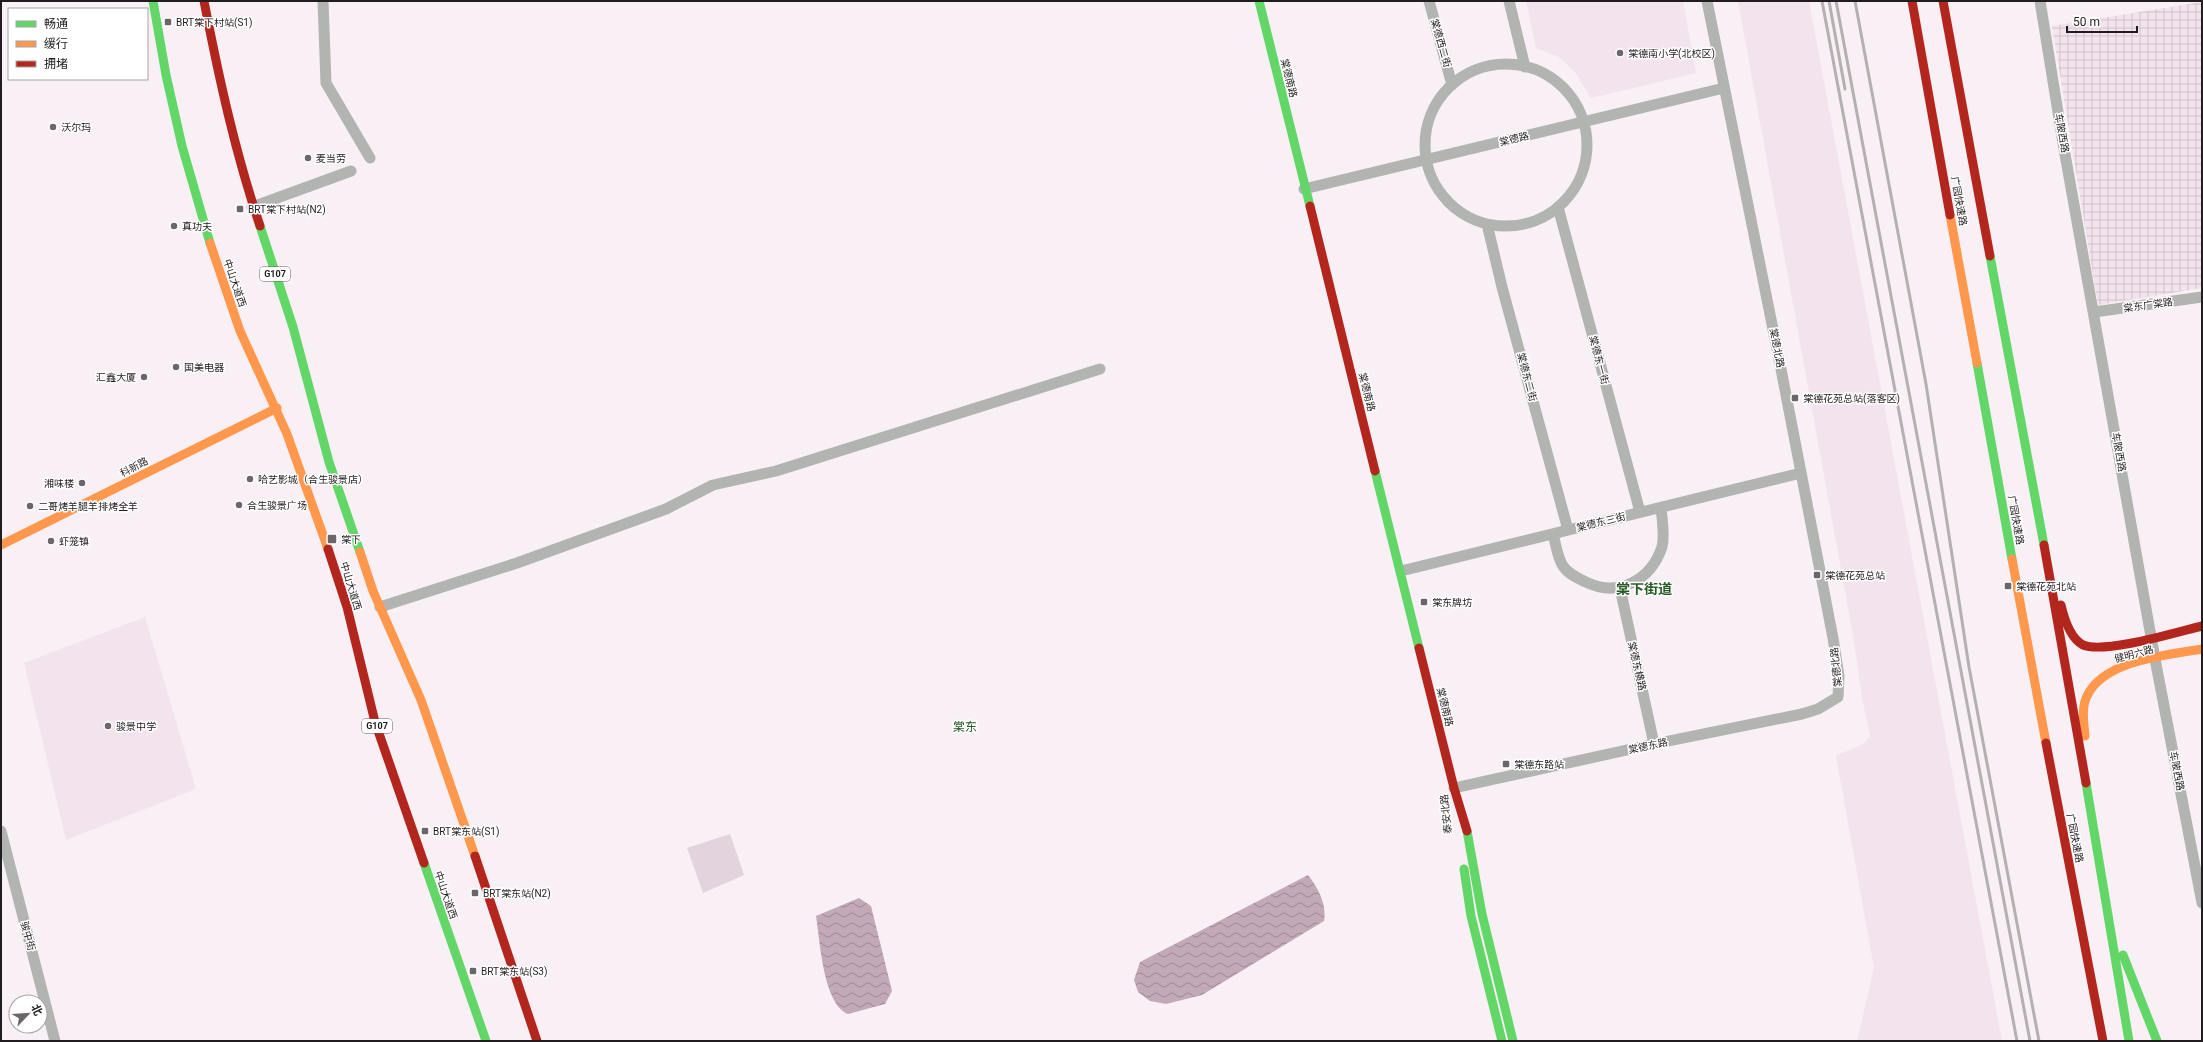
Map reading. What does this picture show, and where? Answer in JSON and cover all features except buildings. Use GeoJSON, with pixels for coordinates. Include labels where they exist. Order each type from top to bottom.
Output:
{"type":"FeatureCollection","features":[{"type":"Feature","properties":{"kind":"main road","name":"中山大道西"},"geometry":{"type":"LineString","coordinates":[[153,1],[171,101],[202,218],[240,331],[277,408],[339,581],[375,722],[486,1041]]}},
{"type":"Feature","properties":{"kind":"main road","name":"中山大道西"},"geometry":{"type":"LineString","coordinates":[[204,1],[227,115],[252,207],[293,327],[329,462],[380,607],[421,700],[476,855],[537,1041]]}},
{"type":"Feature","properties":{"kind":"main road","name":"棠德南路"},"geometry":{"type":"LineString","coordinates":[[1259,1],[1304,189],[1401,571],[1454,788]]}},
{"type":"Feature","properties":{"kind":"main road","name":"广园快速路"},"geometry":{"type":"LineString","coordinates":[[1912,1],[2018,594],[2103,1041]]}},
{"type":"Feature","properties":{"kind":"main road","name":"广园快速路"},"geometry":{"type":"LineString","coordinates":[[1943,1],[2046,557],[2110,922],[2129,1041]]}},
{"type":"Feature","properties":{"kind":"main road","name":"科新路"},"geometry":{"type":"LineString","coordinates":[[1,545],[277,408]]}},
{"type":"Feature","properties":{"kind":"main road","name":"健明六路"},"geometry":{"type":"LineString","coordinates":[[2046,557],[2066,621],[2079,641],[2084,645],[2095,646],[2151,637],[2202,626]]}},
{"type":"Feature","properties":{"kind":"main road","name":"健明六路"},"geometry":{"type":"LineString","coordinates":[[2088,797],[2084,721],[2086,697],[2094,685],[2115,669],[2202,649]]}},
{"type":"Feature","properties":{"kind":"main road","name":"泰安北路"},"geometry":{"type":"LineString","coordinates":[[1454,788],[1455,807],[1471,916],[1502,1041]]}},
{"type":"Feature","properties":{"kind":"main road","name":"泰安北路"},"geometry":{"type":"LineString","coordinates":[[1454,788],[1467,831],[1482,914],[1513,1041]]}},
{"type":"Feature","properties":{"kind":"main road"},"geometry":{"type":"LineString","coordinates":[[2110,922],[2157,1041]]}},
{"type":"Feature","properties":{"kind":"street"},"geometry":{"type":"LineString","coordinates":[[323,1],[326,83],[370,158]]}},
{"type":"Feature","properties":{"kind":"street","name":"棠德西二街"},"geometry":{"type":"LineString","coordinates":[[1429,1],[1452,85]]}},
{"type":"Feature","properties":{"kind":"street"},"geometry":{"type":"LineString","coordinates":[[1509,1],[1525,67]]}},
{"type":"Feature","properties":{"kind":"street","name":"棠德北路"},"geometry":{"type":"LineString","coordinates":[[1707,1],[1834,644],[1839,676],[1838,697]]}},
{"type":"Feature","properties":{"kind":"street","name":"车陂西路"},"geometry":{"type":"LineString","coordinates":[[2040,1],[2151,637],[2202,903]]}},
{"type":"Feature","properties":{"kind":"street"},"geometry":{"type":"LineString","coordinates":[[1512,65],[1525,67],[1538,71],[1561,86],[1577,108],[1583,122],[1587,148],[1581,174],[1576,186],[1558,207],[1548,215],[1524,224],[1499,226],[1487,224],[1468,216],[1452,205],[1435,183],[1427,160],[1425,144],[1430,118],[1439,100],[1452,85],[1463,77],[1486,67],[1512,65]]}},
{"type":"Feature","properties":{"kind":"street","name":"棠德路"},"geometry":{"type":"LineString","coordinates":[[1304,189],[1724,88]]}},
{"type":"Feature","properties":{"kind":"street"},"geometry":{"type":"LineString","coordinates":[[252,207],[351,171]]}},
{"type":"Feature","properties":{"kind":"street","name":"棠德东一街"},"geometry":{"type":"LineString","coordinates":[[1558,207],[1640,512]]}},
{"type":"Feature","properties":{"kind":"street","name":"棠德东二街"},"geometry":{"type":"LineString","coordinates":[[1487,224],[1504,295],[1568,530]]}},
{"type":"Feature","properties":{"kind":"street","name":"棠东广棠路"},"geometry":{"type":"LineString","coordinates":[[2094,312],[2202,297]]}},
{"type":"Feature","properties":{"kind":"street"},"geometry":{"type":"LineString","coordinates":[[380,607],[517,563],[666,509],[713,485],[776,471],[1100,369]]}},
{"type":"Feature","properties":{"kind":"street","name":"棠德东三街"},"geometry":{"type":"LineString","coordinates":[[1401,571],[1801,473]]}},
{"type":"Feature","properties":{"kind":"street"},"geometry":{"type":"LineString","coordinates":[[1553,534],[1563,566],[1577,578],[1599,588],[1620,588],[1635,582],[1654,565],[1662,546],[1661,508]]}},
{"type":"Feature","properties":{"kind":"street","name":"棠德东横路"},"geometry":{"type":"LineString","coordinates":[[1620,588],[1654,744]]}},
{"type":"Feature","properties":{"kind":"street","name":"棠德东路"},"geometry":{"type":"LineString","coordinates":[[1454,788],[1654,744],[1802,714],[1818,709],[1838,697]]}},
{"type":"Feature","properties":{"kind":"street","name":"骏中街"},"geometry":{"type":"LineString","coordinates":[[1,831],[55,1041]]}},
{"type":"Feature","properties":{"kind":"shaded area","name":"棠德南小学(北校区)"},"geometry":{"type":"Polygon","coordinates":[[[1526,1],[1683,1],[1696,73],[1591,98],[1575,72],[1559,57],[1536,48],[1526,1]]]}},
{"type":"Feature","properties":{"kind":"shaded area"},"geometry":{"type":"Polygon","coordinates":[[[1738,1],[1809,1],[2002,1041],[1857,1041],[1874,968],[1836,756],[1865,743],[1870,736],[1738,1]]]}},
{"type":"Feature","properties":{"kind":"shaded area"},"geometry":{"type":"Polygon","coordinates":[[[2202,2],[2202,288],[2098,305],[2052,26],[2202,2]]]}},
{"type":"Feature","properties":{"kind":"shaded area","name":"骏景中学"},"geometry":{"type":"Polygon","coordinates":[[[145,617],[196,789],[66,840],[24,663],[145,617]]]}},
{"type":"Feature","properties":{"kind":"shaded area"},"geometry":{"type":"Polygon","coordinates":[[[730,834],[744,875],[703,893],[687,848],[730,834]]]}},
{"type":"Feature","properties":{"kind":"water"},"geometry":{"type":"Polygon","coordinates":[[[1308,875],[1321,896],[1325,915],[1324,921],[1202,995],[1166,1004],[1150,1001],[1138,992],[1134,980],[1140,962],[1308,875]]]}},
{"type":"Feature","properties":{"kind":"water"},"geometry":{"type":"Polygon","coordinates":[[[859,898],[871,906],[892,991],[885,1004],[848,1014],[840,1008],[833,998],[828,985],[821,955],[816,916],[859,898]]]}},
{"type":"Feature","properties":{"kind":"railway"},"geometry":{"type":"LineString","coordinates":[[1822,1],[2017,1041]]}},
{"type":"Feature","properties":{"kind":"railway"},"geometry":{"type":"LineString","coordinates":[[1829,1],[1845,89]]}},
{"type":"Feature","properties":{"kind":"railway"},"geometry":{"type":"LineString","coordinates":[[1836,1],[2030,1041]]}},
{"type":"Feature","properties":{"kind":"railway"},"geometry":{"type":"LineString","coordinates":[[1855,1],[1926,384],[1969,667],[2039,1041]]}},
{"type":"Feature","properties":{"kind":"traffic: fast"},"geometry":{"type":"LineString","coordinates":[[153,1],[166,75],[182,146],[210,243]]}},
{"type":"Feature","properties":{"kind":"traffic: fast"},"geometry":{"type":"LineString","coordinates":[[1259,1],[1310,206]]}},
{"type":"Feature","properties":{"kind":"traffic: fast"},"geometry":{"type":"LineString","coordinates":[[260,226],[293,327],[329,462],[360,552]]}},
{"type":"Feature","properties":{"kind":"traffic: fast"},"geometry":{"type":"LineString","coordinates":[[1990,256],[2044,545]]}},
{"type":"Feature","properties":{"kind":"traffic: fast"},"geometry":{"type":"LineString","coordinates":[[1977,363],[2012,559]]}},
{"type":"Feature","properties":{"kind":"traffic: fast"},"geometry":{"type":"LineString","coordinates":[[1375,471],[1419,648]]}},
{"type":"Feature","properties":{"kind":"traffic: fast"},"geometry":{"type":"LineString","coordinates":[[2086,783],[2129,1041]]}},
{"type":"Feature","properties":{"kind":"traffic: fast"},"geometry":{"type":"LineString","coordinates":[[1467,831],[1482,914],[1513,1041]]}},
{"type":"Feature","properties":{"kind":"traffic: fast"},"geometry":{"type":"LineString","coordinates":[[424,863],[486,1041]]}},
{"type":"Feature","properties":{"kind":"traffic: fast"},"geometry":{"type":"LineString","coordinates":[[1464,869],[1471,916],[1502,1041]]}},
{"type":"Feature","properties":{"kind":"traffic: fast"},"geometry":{"type":"LineString","coordinates":[[2123,955],[2157,1041]]}},
{"type":"Feature","properties":{"kind":"traffic: slow"},"geometry":{"type":"LineString","coordinates":[[1950,215],[1977,363]]}},
{"type":"Feature","properties":{"kind":"traffic: slow"},"geometry":{"type":"LineString","coordinates":[[210,243],[240,331],[287,434],[328,549]]}},
{"type":"Feature","properties":{"kind":"traffic: slow"},"geometry":{"type":"LineString","coordinates":[[1,545],[277,408]]}},
{"type":"Feature","properties":{"kind":"traffic: slow"},"geometry":{"type":"LineString","coordinates":[[360,552],[373,591],[421,700],[475,856]]}},
{"type":"Feature","properties":{"kind":"traffic: slow"},"geometry":{"type":"LineString","coordinates":[[2012,559],[2046,743]]}},
{"type":"Feature","properties":{"kind":"traffic: slow"},"geometry":{"type":"LineString","coordinates":[[2085,736],[2083,716],[2085,701],[2095,684],[2107,674],[2138,661],[2202,649]]}},
{"type":"Feature","properties":{"kind":"traffic: jam"},"geometry":{"type":"LineString","coordinates":[[204,1],[228,115],[260,226]]}},
{"type":"Feature","properties":{"kind":"traffic: jam"},"geometry":{"type":"LineString","coordinates":[[1912,1],[1950,215]]}},
{"type":"Feature","properties":{"kind":"traffic: jam"},"geometry":{"type":"LineString","coordinates":[[1943,1],[1990,256]]}},
{"type":"Feature","properties":{"kind":"traffic: jam"},"geometry":{"type":"LineString","coordinates":[[1310,206],[1375,471]]}},
{"type":"Feature","properties":{"kind":"traffic: jam"},"geometry":{"type":"LineString","coordinates":[[2044,545],[2086,783]]}},
{"type":"Feature","properties":{"kind":"traffic: jam"},"geometry":{"type":"LineString","coordinates":[[328,549],[347,607],[375,722],[424,863]]}},
{"type":"Feature","properties":{"kind":"traffic: jam"},"geometry":{"type":"LineString","coordinates":[[2061,605],[2066,622],[2074,638],[2083,645],[2093,647],[2124,645],[2202,626]]}},
{"type":"Feature","properties":{"kind":"traffic: jam"},"geometry":{"type":"LineString","coordinates":[[1419,648],[1454,788],[1467,831]]}},
{"type":"Feature","properties":{"kind":"traffic: jam"},"geometry":{"type":"LineString","coordinates":[[2046,743],[2103,1041]]}},
{"type":"Feature","properties":{"kind":"traffic: jam"},"geometry":{"type":"LineString","coordinates":[[475,856],[537,1041]]}},
{"type":"Feature","properties":{"kind":"place","name":"BRT棠下村站(S1)"},"geometry":{"type":"Point","coordinates":[168,22]}},
{"type":"Feature","properties":{"kind":"place","name":"棠德南小学(北校区)"},"geometry":{"type":"Point","coordinates":[1620,53]}},
{"type":"Feature","properties":{"kind":"place","name":"沃尔玛"},"geometry":{"type":"Point","coordinates":[53,127]}},
{"type":"Feature","properties":{"kind":"place","name":"麦当劳"},"geometry":{"type":"Point","coordinates":[308,158]}},
{"type":"Feature","properties":{"kind":"place","name":"BRT棠下村站(N2)"},"geometry":{"type":"Point","coordinates":[240,209]}},
{"type":"Feature","properties":{"kind":"place","name":"真功夫"},"geometry":{"type":"Point","coordinates":[174,226]}},
{"type":"Feature","properties":{"kind":"place","name":"国美电器"},"geometry":{"type":"Point","coordinates":[176,367]}},
{"type":"Feature","properties":{"kind":"place","name":"汇鑫大厦"},"geometry":{"type":"Point","coordinates":[144,377]}},
{"type":"Feature","properties":{"kind":"place","name":"棠德花苑总站(落客区)"},"geometry":{"type":"Point","coordinates":[1795,398]}},
{"type":"Feature","properties":{"kind":"place","name":"哈艺影城（合生骏景店）"},"geometry":{"type":"Point","coordinates":[250,479]}},
{"type":"Feature","properties":{"kind":"place","name":"湘味楼"},"geometry":{"type":"Point","coordinates":[82,483]}},
{"type":"Feature","properties":{"kind":"place","name":"合生骏景广场"},"geometry":{"type":"Point","coordinates":[239,505]}},
{"type":"Feature","properties":{"kind":"place","name":"二哥烤羊腿羊排烤全羊"},"geometry":{"type":"Point","coordinates":[30,506]}},
{"type":"Feature","properties":{"kind":"place","name":"棠下"},"geometry":{"type":"Point","coordinates":[332,539]}},
{"type":"Feature","properties":{"kind":"place","name":"虾笼镇"},"geometry":{"type":"Point","coordinates":[51,541]}},
{"type":"Feature","properties":{"kind":"place","name":"棠德花苑总站"},"geometry":{"type":"Point","coordinates":[1817,575]}},
{"type":"Feature","properties":{"kind":"place","name":"棠德花苑北站"},"geometry":{"type":"Point","coordinates":[2008,586]}},
{"type":"Feature","properties":{"kind":"place","name":"棠东牌坊"},"geometry":{"type":"Point","coordinates":[1424,602]}},
{"type":"Feature","properties":{"kind":"place","name":"骏景中学"},"geometry":{"type":"Point","coordinates":[108,726]}},
{"type":"Feature","properties":{"kind":"place","name":"棠德东路站"},"geometry":{"type":"Point","coordinates":[1506,764]}},
{"type":"Feature","properties":{"kind":"place","name":"BRT棠东站(S1)"},"geometry":{"type":"Point","coordinates":[425,831]}},
{"type":"Feature","properties":{"kind":"place","name":"BRT棠东站(N2)"},"geometry":{"type":"Point","coordinates":[475,893]}},
{"type":"Feature","properties":{"kind":"place","name":"BRT棠东站(S3)"},"geometry":{"type":"Point","coordinates":[473,971]}},
{"type":"Feature","properties":{"kind":"district","name":"棠下街道"},"geometry":{"type":"Point","coordinates":[1644,589]}},
{"type":"Feature","properties":{"kind":"district","name":"棠东"},"geometry":{"type":"Point","coordinates":[965,727]}}]}
